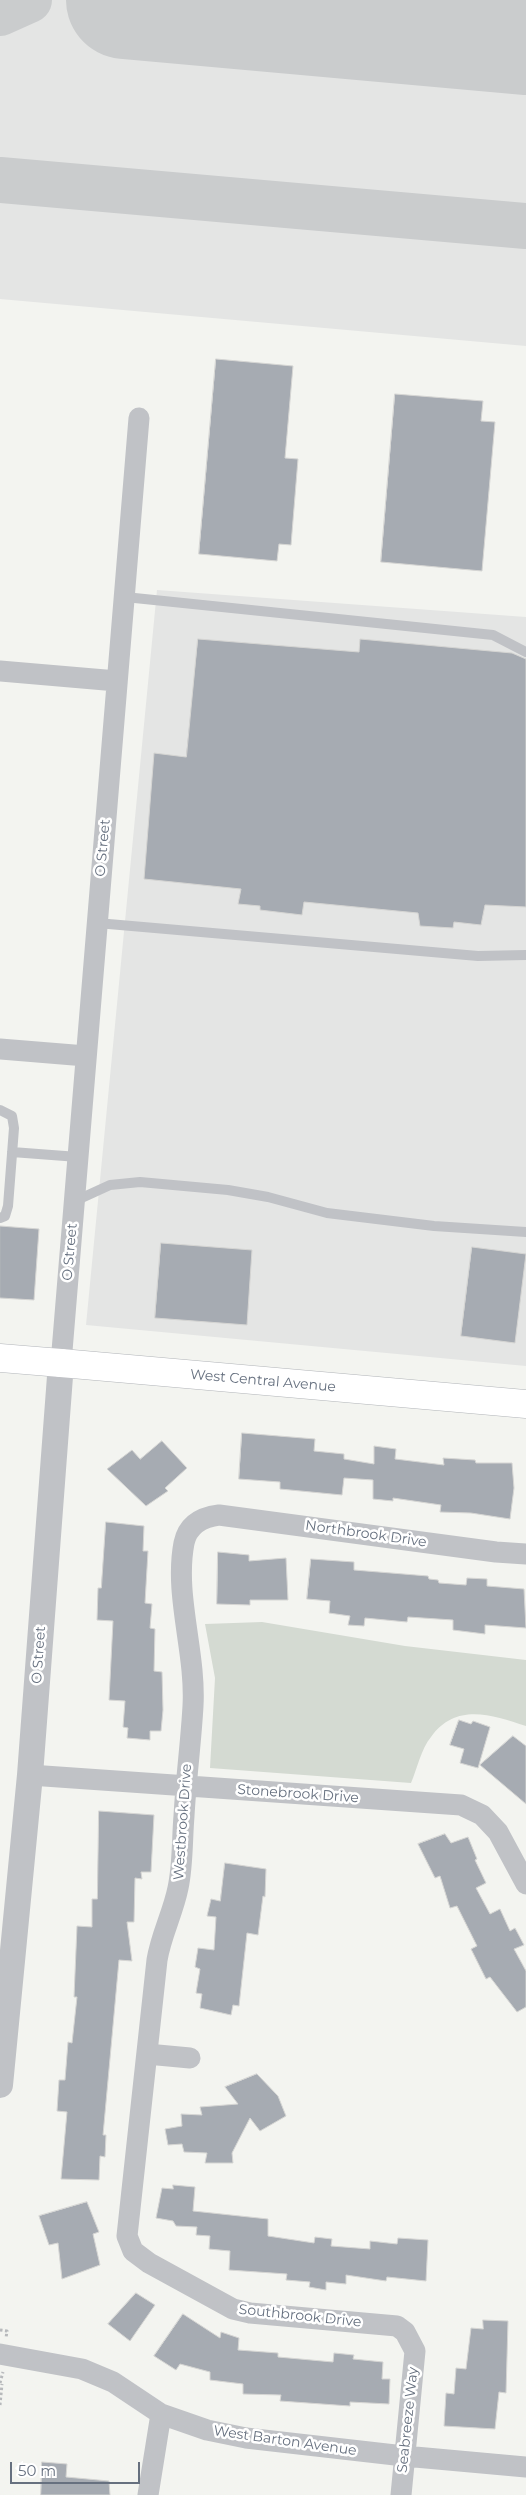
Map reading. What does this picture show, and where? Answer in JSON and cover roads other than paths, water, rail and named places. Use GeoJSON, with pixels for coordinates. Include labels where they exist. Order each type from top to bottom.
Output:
{"type":"FeatureCollection","features":[{"type":"Feature","properties":{"kind":"main road","name":"West Central Avenue"},"geometry":{"type":"LineString","coordinates":[[0,1358],[526,1404]]}},
{"type":"Feature","properties":{"kind":"street","name":"O Street"},"geometry":{"type":"LineString","coordinates":[[0,2085],[30,1774],[61,1363],[139,418]]}},
{"type":"Feature","properties":{"kind":"street"},"geometry":{"type":"LineString","coordinates":[[0,671],[118,681]]}},
{"type":"Feature","properties":{"kind":"street"},"geometry":{"type":"LineString","coordinates":[[0,1049],[86,1056]]}},
{"type":"Feature","properties":{"kind":"street","name":"Northbrook Drive"},"geometry":{"type":"LineString","coordinates":[[205,1516],[219,1515],[496,1552],[526,1554]]}},
{"type":"Feature","properties":{"kind":"street","name":"Westbrook Drive"},"geometry":{"type":"LineString","coordinates":[[134,2251],[127,2236],[160,1940],[178,1887],[193,1705],[194,1673],[185,1613],[182,1568],[184,1543],[187,1533],[195,1523],[205,1516]]}},
{"type":"Feature","properties":{"kind":"street","name":"Stonebrook Drive"},"geometry":{"type":"LineString","coordinates":[[30,1774],[461,1805],[482,1815],[498,1832],[526,1884]]}},
{"type":"Feature","properties":{"kind":"street"},"geometry":{"type":"LineString","coordinates":[[147,2054],[190,2058]]}},
{"type":"Feature","properties":{"kind":"street","name":"Southbrook Drive"},"geometry":{"type":"LineString","coordinates":[[134,2251],[149,2263],[233,2309],[250,2313],[397,2326],[405,2332],[414,2346]]}},
{"type":"Feature","properties":{"kind":"street","name":"Seabreeze Way"},"geometry":{"type":"LineString","coordinates":[[401,2495],[414,2346]]}},
{"type":"Feature","properties":{"kind":"street","name":"West Barton Avenue"},"geometry":{"type":"LineString","coordinates":[[0,2354],[82,2369],[113,2382],[161,2414],[207,2430],[246,2438],[404,2456],[526,2467]]}},
{"type":"Feature","properties":{"kind":"street"},"geometry":{"type":"LineString","coordinates":[[148,2495],[161,2414]]}},
{"type":"Feature","properties":{"kind":"lane"},"geometry":{"type":"LineString","coordinates":[[125,597],[493,635],[526,652]]}},
{"type":"Feature","properties":{"kind":"lane"},"geometry":{"type":"LineString","coordinates":[[97,923],[478,956],[526,955]]}},
{"type":"Feature","properties":{"kind":"lane"},"geometry":{"type":"LineString","coordinates":[[0,1110],[12,1116],[14,1128],[8,1206],[5,1216],[0,1218]]}},
{"type":"Feature","properties":{"kind":"lane"},"geometry":{"type":"LineString","coordinates":[[12,1152],[78,1157]]}},
{"type":"Feature","properties":{"kind":"lane"},"geometry":{"type":"LineString","coordinates":[[74,1202],[110,1185],[140,1182],[228,1190],[268,1197],[327,1213],[434,1226],[526,1232]]}}]}
